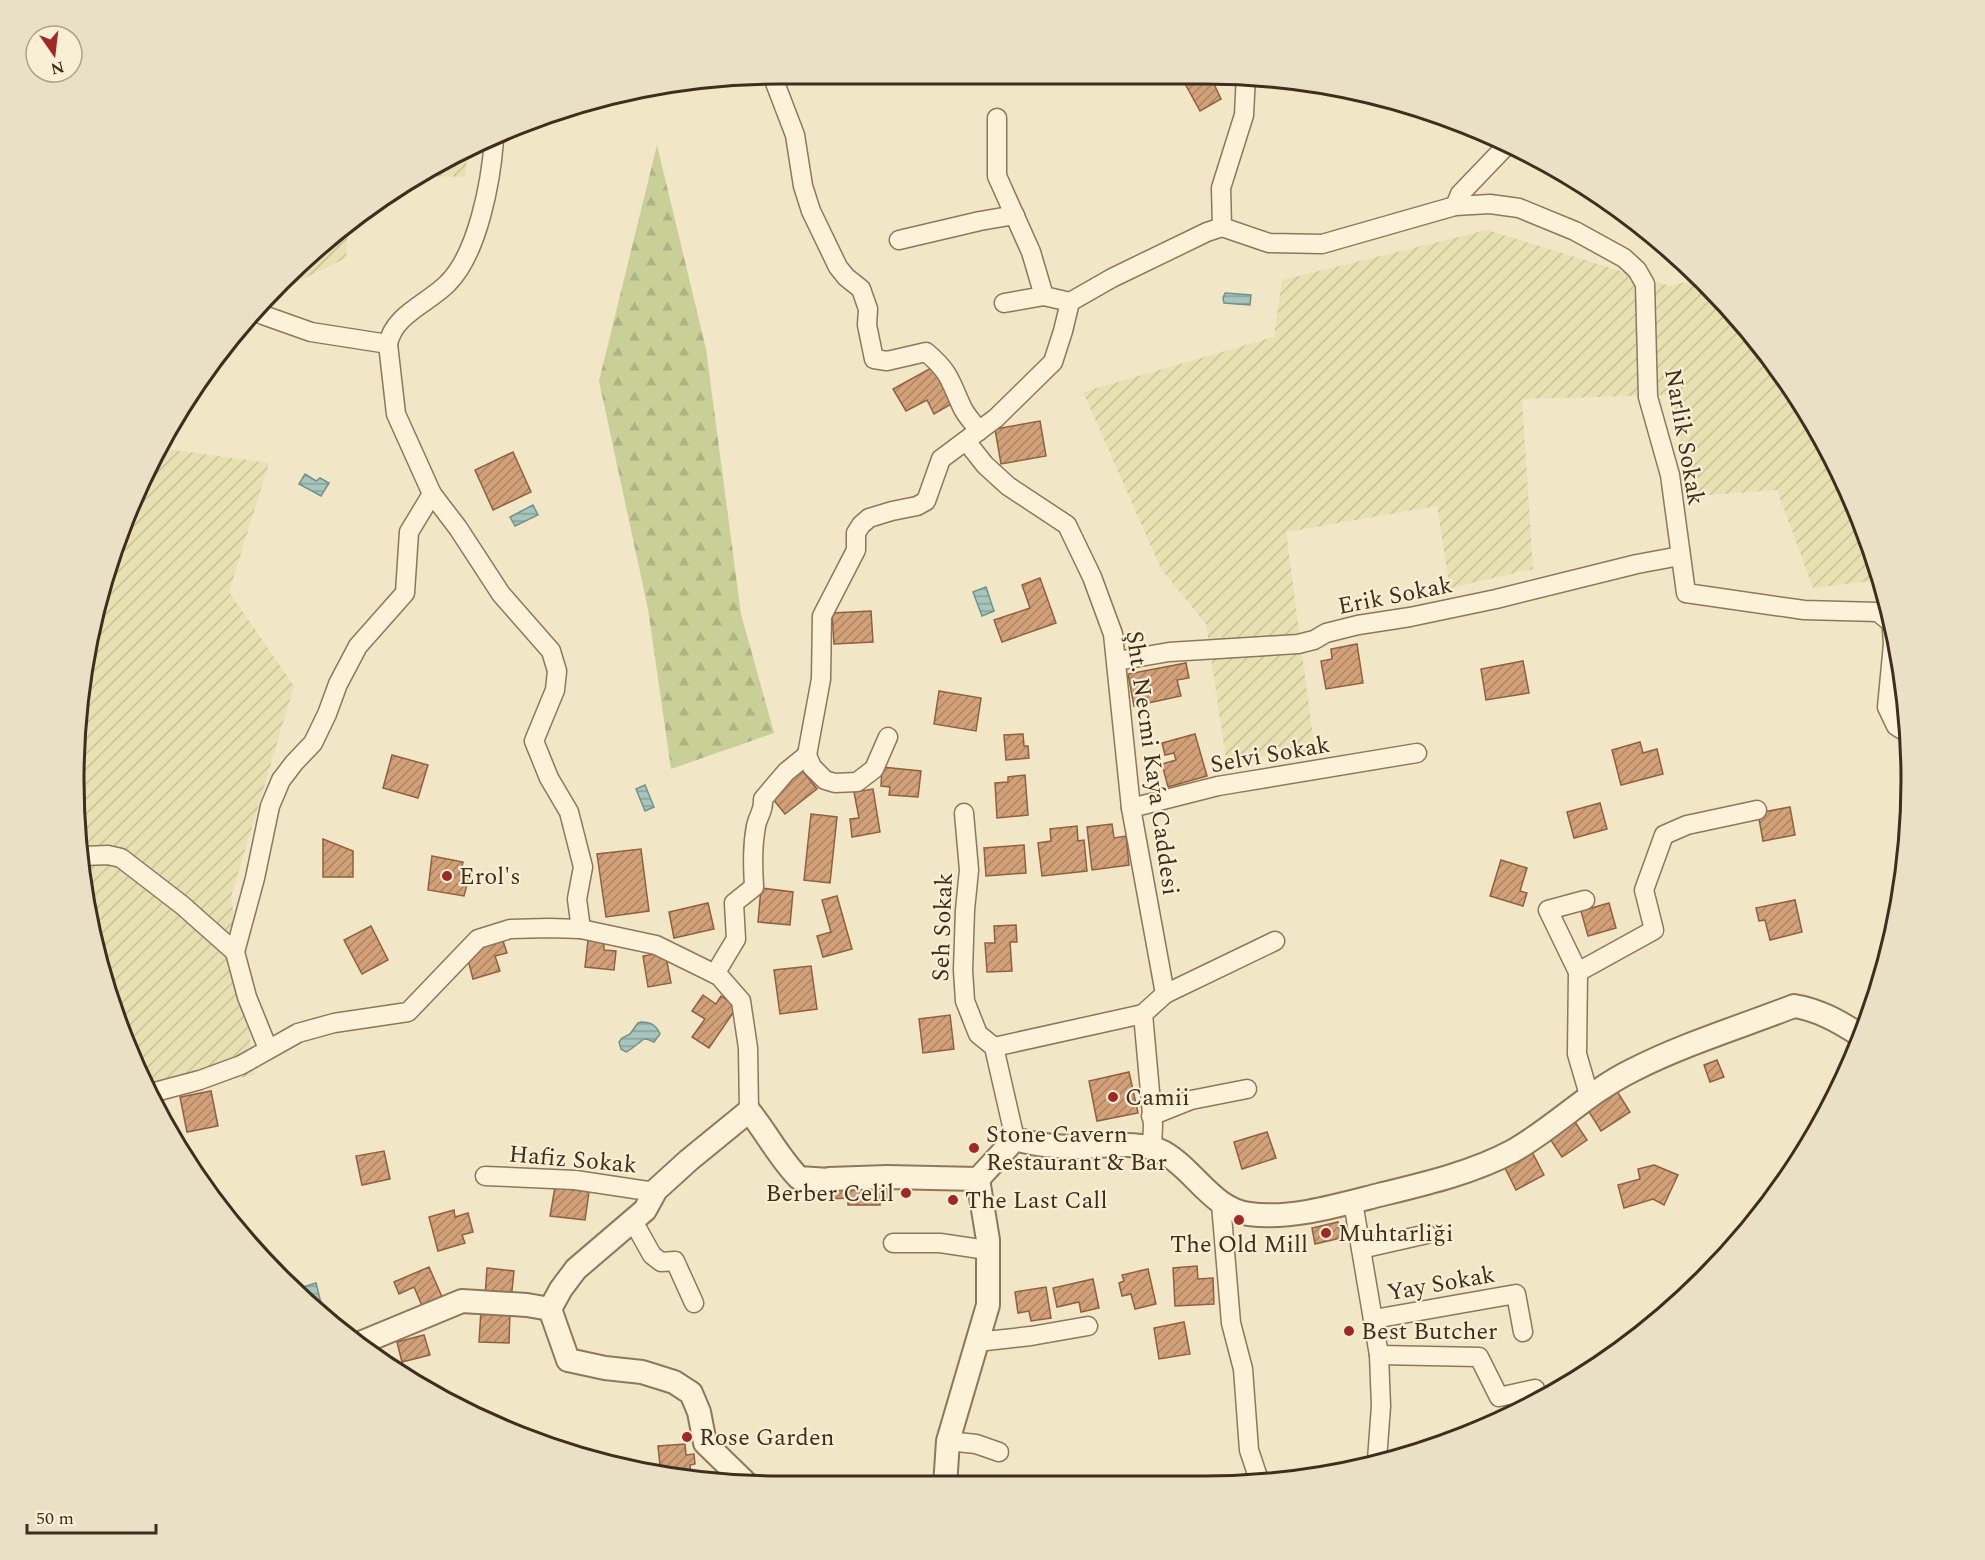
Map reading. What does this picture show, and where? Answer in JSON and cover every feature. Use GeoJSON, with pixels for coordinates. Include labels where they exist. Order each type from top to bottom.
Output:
{"type":"FeatureCollection","features":[{"type":"Feature","properties":{"kind":"street","name":"Şht. Necmi Kaýa Caddesi"},"geometry":{"type":"LineString","coordinates":[[775,84],[795,135],[803,186],[811,211],[838,267],[861,289],[867,309],[867,325],[874,359],[887,362],[926,352],[941,364],[951,378],[985,465],[1008,486],[1067,525],[1092,577],[1113,634],[1131,808],[1165,994]]}},
{"type":"Feature","properties":{"kind":"street"},"geometry":{"type":"LineString","coordinates":[[1004,303],[1044,296],[1070,302],[1112,278],[1215,230],[1221,188],[1244,116],[1245,85]]}},
{"type":"Feature","properties":{"kind":"street"},"geometry":{"type":"LineString","coordinates":[[997,118],[997,176],[1031,252],[1044,296]]}},
{"type":"Feature","properties":{"kind":"street"},"geometry":{"type":"LineString","coordinates":[[493,146],[485,203],[460,269],[448,283],[398,323],[390,334],[388,344],[396,414],[432,494],[458,528],[501,594],[551,651],[557,671],[555,690],[534,741],[549,778],[569,812],[578,845],[583,867],[577,899],[581,929]]}},
{"type":"Feature","properties":{"kind":"street"},"geometry":{"type":"LineString","coordinates":[[1455,206],[1460,194],[1501,151]]}},
{"type":"Feature","properties":{"kind":"street","name":"Narlik Sokak"},"geometry":{"type":"LineString","coordinates":[[1215,230],[1269,243],[1322,244],[1455,206],[1490,204],[1519,208],[1575,231],[1624,258],[1637,270],[1645,284],[1648,397],[1670,475],[1686,593],[1804,610],[1880,614]]}},
{"type":"Feature","properties":{"kind":"street"},"geometry":{"type":"LineString","coordinates":[[899,240],[1016,215]]}},
{"type":"Feature","properties":{"kind":"street"},"geometry":{"type":"LineString","coordinates":[[888,737],[873,769],[856,782],[835,783],[825,780],[812,767],[807,755],[820,679],[822,616],[856,550],[856,533],[868,518],[917,506],[926,501],[941,459],[996,418],[1053,362],[1070,302]]}},
{"type":"Feature","properties":{"kind":"street"},"geometry":{"type":"LineString","coordinates":[[263,315],[312,332],[388,344]]}},
{"type":"Feature","properties":{"kind":"street"},"geometry":{"type":"LineString","coordinates":[[268,1049],[247,997],[235,951],[255,878],[270,806],[281,780],[313,743],[338,684],[358,646],[405,593],[409,532],[432,494]]}},
{"type":"Feature","properties":{"kind":"street","name":"Erik Sokak"},"geometry":{"type":"LineString","coordinates":[[1117,661],[1169,652],[1298,644],[1314,640],[1326,633],[1358,625],[1431,613],[1680,556]]}},
{"type":"Feature","properties":{"kind":"street"},"geometry":{"type":"LineString","coordinates":[[1891,664],[1887,707],[1896,726],[1899,728]]}},
{"type":"Feature","properties":{"kind":"street","name":"Selvi Sokak"},"geometry":{"type":"LineString","coordinates":[[1131,808],[1218,786],[1417,753]]}},
{"type":"Feature","properties":{"kind":"street"},"geometry":{"type":"LineString","coordinates":[[715,974],[736,939],[734,903],[754,887],[752,850],[757,822],[764,809],[763,799],[786,772],[807,755]]}},
{"type":"Feature","properties":{"kind":"street"},"geometry":{"type":"LineString","coordinates":[[1578,972],[1654,930],[1644,890],[1664,836],[1687,825],[1757,810]]}},
{"type":"Feature","properties":{"kind":"street","name":"Seh Sokak"},"geometry":{"type":"LineString","coordinates":[[964,813],[969,870],[963,970],[965,1001],[978,1034],[994,1047],[1015,1139]]}},
{"type":"Feature","properties":{"kind":"street"},"geometry":{"type":"LineString","coordinates":[[88,856],[108,855],[121,858],[182,905],[235,951]]}},
{"type":"Feature","properties":{"kind":"street"},"geometry":{"type":"LineString","coordinates":[[1585,900],[1548,910],[1578,972],[1577,1054],[1589,1095]]}},
{"type":"Feature","properties":{"kind":"street"},"geometry":{"type":"LineString","coordinates":[[158,1091],[200,1080],[241,1065],[298,1033],[334,1023],[408,1012],[478,939],[510,929],[581,929],[656,945],[715,974],[741,1001],[748,1048],[749,1111],[773,1144],[782,1162],[799,1178],[829,1180],[887,1177],[978,1179],[1015,1139],[1058,1146],[1139,1146],[1162,1151],[1185,1167],[1221,1204],[1237,1212],[1251,1215],[1283,1214],[1353,1202],[1428,1183],[1470,1169],[1511,1152],[1541,1133],[1589,1095],[1643,1065],[1794,1006],[1825,1014],[1854,1031]]}},
{"type":"Feature","properties":{"kind":"street"},"geometry":{"type":"LineString","coordinates":[[994,1047],[1143,1014],[1165,994],[1275,941]]}},
{"type":"Feature","properties":{"kind":"street"},"geometry":{"type":"LineString","coordinates":[[1143,1014],[1152,1148]]}},
{"type":"Feature","properties":{"kind":"street"},"geometry":{"type":"LineString","coordinates":[[1151,1116],[1191,1100],[1247,1089]]}},
{"type":"Feature","properties":{"kind":"street"},"geometry":{"type":"LineString","coordinates":[[738,1475],[705,1443],[699,1412],[691,1393],[674,1382],[642,1372],[604,1368],[568,1360],[550,1309],[576,1269],[645,1210],[656,1190],[727,1127],[749,1111]]}},
{"type":"Feature","properties":{"kind":"street","name":"Hafiz Sokak"},"geometry":{"type":"LineString","coordinates":[[485,1176],[575,1180],[648,1191],[656,1190]]}},
{"type":"Feature","properties":{"kind":"street"},"geometry":{"type":"LineString","coordinates":[[946,1476],[948,1441],[988,1305],[987,1240],[978,1179]]}},
{"type":"Feature","properties":{"kind":"street"},"geometry":{"type":"LineString","coordinates":[[1353,1202],[1379,1355],[1381,1406],[1377,1454]]}},
{"type":"Feature","properties":{"kind":"street"},"geometry":{"type":"LineString","coordinates":[[1221,1204],[1231,1323],[1243,1369],[1250,1450],[1257,1474]]}},
{"type":"Feature","properties":{"kind":"street"},"geometry":{"type":"LineString","coordinates":[[633,1221],[652,1255],[661,1262],[675,1261],[694,1303]]}},
{"type":"Feature","properties":{"kind":"street"},"geometry":{"type":"LineString","coordinates":[[1361,1249],[1427,1234]]}},
{"type":"Feature","properties":{"kind":"street"},"geometry":{"type":"LineString","coordinates":[[893,1243],[940,1243],[987,1250]]}},
{"type":"Feature","properties":{"kind":"street","name":"Yay Sokak"},"geometry":{"type":"LineString","coordinates":[[1374,1319],[1516,1294],[1523,1332]]}},
{"type":"Feature","properties":{"kind":"street"},"geometry":{"type":"LineString","coordinates":[[367,1340],[462,1301],[527,1305],[550,1309]]}},
{"type":"Feature","properties":{"kind":"street"},"geometry":{"type":"LineString","coordinates":[[977,1342],[1088,1326]]}},
{"type":"Feature","properties":{"kind":"street"},"geometry":{"type":"LineString","coordinates":[[1379,1355],[1479,1357],[1499,1397],[1535,1389],[1536,1392]]}},
{"type":"Feature","properties":{"kind":"street"},"geometry":{"type":"LineString","coordinates":[[948,1441],[976,1444],[999,1452]]}},
{"type":"Feature","properties":{"kind":"shaded area"},"geometry":{"type":"Polygon","coordinates":[[[467,159],[465,177],[433,176],[467,159]]]}},
{"type":"Feature","properties":{"kind":"shaded area"},"geometry":{"type":"Polygon","coordinates":[[[1487,230],[1669,286],[1690,281],[1728,321],[1757,356],[1784,393],[1808,432],[1848,514],[1871,581],[1813,588],[1777,490],[1694,496],[1668,395],[1522,399],[1533,569],[1450,588],[1437,506],[1286,532],[1315,752],[1226,759],[1206,624],[1161,569],[1083,392],[1274,337],[1282,280],[1487,230]]]}},
{"type":"Feature","properties":{"kind":"shaded area"},"geometry":{"type":"Polygon","coordinates":[[[348,235],[346,258],[292,284],[348,235]]]}},
{"type":"Feature","properties":{"kind":"shaded area"},"geometry":{"type":"Polygon","coordinates":[[[168,449],[269,463],[229,592],[294,686],[231,897],[255,1075],[159,1093],[121,1004],[97,916],[90,871],[85,826],[85,734],[97,644],[121,556],[137,514],[168,449]]]}},
{"type":"Feature","properties":{"kind":"green space"},"geometry":{"type":"Polygon","coordinates":[[[657,145],[706,349],[741,614],[774,733],[671,769],[648,609],[599,381],[657,145]]]}},
{"type":"Feature","properties":{"kind":"water"},"geometry":{"type":"Polygon","coordinates":[[[1225,293],[1251,295],[1250,305],[1224,303],[1225,293]]]}},
{"type":"Feature","properties":{"kind":"water"},"geometry":{"type":"Polygon","coordinates":[[[305,474],[316,481],[320,478],[329,483],[321,496],[299,484],[305,474]]]}},
{"type":"Feature","properties":{"kind":"water"},"geometry":{"type":"Polygon","coordinates":[[[533,505],[538,515],[515,526],[510,517],[533,505]]]}},
{"type":"Feature","properties":{"kind":"water"},"geometry":{"type":"Polygon","coordinates":[[[986,587],[994,611],[982,616],[973,592],[986,587]]]}},
{"type":"Feature","properties":{"kind":"water"},"geometry":{"type":"Polygon","coordinates":[[[645,785],[654,807],[645,811],[636,789],[645,785]]]}},
{"type":"Feature","properties":{"kind":"water"},"geometry":{"type":"Polygon","coordinates":[[[641,1022],[653,1025],[660,1034],[654,1042],[644,1039],[626,1052],[621,1049],[619,1042],[641,1022]]]}},
{"type":"Feature","properties":{"kind":"water"},"geometry":{"type":"Polygon","coordinates":[[[316,1283],[321,1303],[304,1287],[316,1283]]]}},
{"type":"Feature","properties":{"kind":"building"},"geometry":{"type":"Polygon","coordinates":[[[1185,84],[1214,84],[1221,99],[1200,111],[1185,84]]]}},
{"type":"Feature","properties":{"kind":"building"},"geometry":{"type":"Polygon","coordinates":[[[933,367],[953,403],[934,414],[927,400],[906,411],[893,389],[933,367]]]}},
{"type":"Feature","properties":{"kind":"building"},"geometry":{"type":"Polygon","coordinates":[[[1040,421],[1046,456],[1001,464],[995,429],[1040,421]]]}},
{"type":"Feature","properties":{"kind":"building"},"geometry":{"type":"Polygon","coordinates":[[[513,452],[531,492],[493,510],[475,470],[513,452]]]}},
{"type":"Feature","properties":{"kind":"building"},"geometry":{"type":"Polygon","coordinates":[[[1040,578],[1056,623],[1002,642],[994,620],[1030,608],[1022,585],[1040,578]]]}},
{"type":"Feature","properties":{"kind":"building"},"geometry":{"type":"Polygon","coordinates":[[[871,611],[873,642],[834,644],[832,613],[871,611]]]}},
{"type":"Feature","properties":{"kind":"building"},"geometry":{"type":"Polygon","coordinates":[[[1357,644],[1363,683],[1326,689],[1321,661],[1332,659],[1331,649],[1357,644]]]}},
{"type":"Feature","properties":{"kind":"building"},"geometry":{"type":"Polygon","coordinates":[[[1523,661],[1529,693],[1486,700],[1481,669],[1523,661]]]}},
{"type":"Feature","properties":{"kind":"building"},"geometry":{"type":"Polygon","coordinates":[[[1186,663],[1189,678],[1177,680],[1181,696],[1134,706],[1128,674],[1186,663]]]}},
{"type":"Feature","properties":{"kind":"building"},"geometry":{"type":"Polygon","coordinates":[[[939,691],[981,698],[976,731],[934,724],[939,691]]]}},
{"type":"Feature","properties":{"kind":"building"},"geometry":{"type":"Polygon","coordinates":[[[1023,734],[1024,746],[1028,746],[1029,758],[1006,760],[1004,735],[1023,734]]]}},
{"type":"Feature","properties":{"kind":"building"},"geometry":{"type":"Polygon","coordinates":[[[1195,734],[1207,776],[1168,787],[1162,764],[1176,760],[1174,753],[1165,755],[1162,743],[1195,734]]]}},
{"type":"Feature","properties":{"kind":"building"},"geometry":{"type":"Polygon","coordinates":[[[1640,742],[1643,753],[1657,749],[1663,774],[1621,785],[1612,750],[1640,742]]]}},
{"type":"Feature","properties":{"kind":"building"},"geometry":{"type":"Polygon","coordinates":[[[392,755],[428,765],[418,798],[383,788],[392,755]]]}},
{"type":"Feature","properties":{"kind":"building"},"geometry":{"type":"Polygon","coordinates":[[[882,767],[921,771],[918,797],[889,795],[890,787],[881,786],[882,767]]]}},
{"type":"Feature","properties":{"kind":"building"},"geometry":{"type":"Polygon","coordinates":[[[801,769],[817,789],[785,814],[769,794],[801,769]]]}},
{"type":"Feature","properties":{"kind":"building"},"geometry":{"type":"Polygon","coordinates":[[[1025,775],[1028,815],[997,818],[995,783],[1008,782],[1008,777],[1025,775]]]}},
{"type":"Feature","properties":{"kind":"building"},"geometry":{"type":"Polygon","coordinates":[[[873,789],[880,832],[852,837],[850,819],[859,818],[854,792],[873,789]]]}},
{"type":"Feature","properties":{"kind":"building"},"geometry":{"type":"Polygon","coordinates":[[[1600,803],[1607,829],[1574,838],[1567,812],[1600,803]]]}},
{"type":"Feature","properties":{"kind":"building"},"geometry":{"type":"Polygon","coordinates":[[[1790,807],[1795,835],[1763,841],[1758,813],[1790,807]]]}},
{"type":"Feature","properties":{"kind":"building"},"geometry":{"type":"Polygon","coordinates":[[[811,814],[837,817],[830,883],[804,880],[811,814]]]}},
{"type":"Feature","properties":{"kind":"building"},"geometry":{"type":"Polygon","coordinates":[[[1112,824],[1114,838],[1126,836],[1129,865],[1092,870],[1087,827],[1112,824]]]}},
{"type":"Feature","properties":{"kind":"building"},"geometry":{"type":"Polygon","coordinates":[[[1077,826],[1078,841],[1084,840],[1087,871],[1042,876],[1038,843],[1051,841],[1050,829],[1077,826]]]}},
{"type":"Feature","properties":{"kind":"building"},"geometry":{"type":"Polygon","coordinates":[[[323,839],[353,851],[353,877],[323,877],[323,839]]]}},
{"type":"Feature","properties":{"kind":"building"},"geometry":{"type":"Polygon","coordinates":[[[1024,845],[1026,873],[986,876],[984,848],[1024,845]]]}},
{"type":"Feature","properties":{"kind":"building"},"geometry":{"type":"Polygon","coordinates":[[[641,849],[649,911],[606,917],[597,854],[641,849]]]}},
{"type":"Feature","properties":{"kind":"building","name":"Erol's"},"geometry":{"type":"Polygon","coordinates":[[[432,856],[463,862],[460,875],[469,877],[464,896],[428,890],[432,856]]]}},
{"type":"Feature","properties":{"kind":"building"},"geometry":{"type":"Polygon","coordinates":[[[1501,860],[1527,868],[1520,891],[1527,893],[1523,906],[1490,896],[1501,860]]]}},
{"type":"Feature","properties":{"kind":"building"},"geometry":{"type":"Polygon","coordinates":[[[761,888],[793,892],[790,925],[758,922],[761,888]]]}},
{"type":"Feature","properties":{"kind":"building"},"geometry":{"type":"Polygon","coordinates":[[[837,896],[852,949],[823,957],[817,936],[831,932],[822,900],[837,896]]]}},
{"type":"Feature","properties":{"kind":"building"},"geometry":{"type":"Polygon","coordinates":[[[1795,900],[1802,932],[1770,940],[1765,920],[1759,921],[1756,908],[1795,900]]]}},
{"type":"Feature","properties":{"kind":"building"},"geometry":{"type":"Polygon","coordinates":[[[708,903],[714,929],[674,938],[669,912],[708,903]]]}},
{"type":"Feature","properties":{"kind":"building"},"geometry":{"type":"Polygon","coordinates":[[[1609,903],[1616,928],[1588,936],[1581,911],[1609,903]]]}},
{"type":"Feature","properties":{"kind":"building"},"geometry":{"type":"Polygon","coordinates":[[[1016,925],[1017,942],[1010,942],[1012,971],[987,972],[985,943],[995,943],[994,926],[1016,925]]]}},
{"type":"Feature","properties":{"kind":"building"},"geometry":{"type":"Polygon","coordinates":[[[371,926],[388,960],[362,974],[344,940],[371,926]]]}},
{"type":"Feature","properties":{"kind":"building"},"geometry":{"type":"Polygon","coordinates":[[[588,940],[604,942],[604,950],[616,951],[614,970],[585,967],[588,940]]]}},
{"type":"Feature","properties":{"kind":"building"},"geometry":{"type":"Polygon","coordinates":[[[503,941],[507,953],[495,956],[500,971],[473,979],[466,952],[503,941]]]}},
{"type":"Feature","properties":{"kind":"building"},"geometry":{"type":"Polygon","coordinates":[[[665,952],[671,983],[648,987],[643,956],[665,952]]]}},
{"type":"Feature","properties":{"kind":"building"},"geometry":{"type":"Polygon","coordinates":[[[811,966],[817,1009],[780,1014],[774,970],[811,966]]]}},
{"type":"Feature","properties":{"kind":"building"},"geometry":{"type":"Polygon","coordinates":[[[703,995],[716,1004],[721,996],[737,1007],[709,1048],[692,1037],[705,1019],[692,1011],[703,995]]]}},
{"type":"Feature","properties":{"kind":"building"},"geometry":{"type":"Polygon","coordinates":[[[950,1015],[954,1049],[923,1053],[919,1019],[950,1015]]]}},
{"type":"Feature","properties":{"kind":"building"},"geometry":{"type":"Polygon","coordinates":[[[1717,1060],[1724,1077],[1710,1082],[1704,1065],[1717,1060]]]}},
{"type":"Feature","properties":{"kind":"building","name":"Camii"},"geometry":{"type":"Polygon","coordinates":[[[1129,1072],[1138,1113],[1097,1121],[1089,1081],[1129,1072]]]}},
{"type":"Feature","properties":{"kind":"building"},"geometry":{"type":"Polygon","coordinates":[[[1615,1088],[1630,1112],[1601,1131],[1586,1107],[1615,1088]]]}},
{"type":"Feature","properties":{"kind":"building"},"geometry":{"type":"Polygon","coordinates":[[[211,1091],[218,1126],[187,1132],[180,1097],[211,1091]]]}},
{"type":"Feature","properties":{"kind":"building"},"geometry":{"type":"Polygon","coordinates":[[[1575,1122],[1587,1140],[1562,1157],[1550,1139],[1575,1122]]]}},
{"type":"Feature","properties":{"kind":"building"},"geometry":{"type":"Polygon","coordinates":[[[1267,1132],[1276,1158],[1242,1169],[1234,1142],[1267,1132]]]}},
{"type":"Feature","properties":{"kind":"building"},"geometry":{"type":"Polygon","coordinates":[[[1530,1148],[1544,1175],[1516,1190],[1502,1162],[1530,1148]]]}},
{"type":"Feature","properties":{"kind":"building"},"geometry":{"type":"Polygon","coordinates":[[[384,1151],[390,1179],[362,1185],[356,1156],[384,1151]]]}},
{"type":"Feature","properties":{"kind":"building"},"geometry":{"type":"Polygon","coordinates":[[[1654,1165],[1678,1175],[1664,1205],[1653,1199],[1624,1208],[1618,1185],[1640,1179],[1638,1169],[1654,1165]]]}},
{"type":"Feature","properties":{"kind":"building"},"geometry":{"type":"Polygon","coordinates":[[[887,1177],[888,1198],[880,1198],[880,1205],[848,1205],[848,1198],[830,1199],[829,1179],[887,1177]]]}},
{"type":"Feature","properties":{"kind":"building"},"geometry":{"type":"Polygon","coordinates":[[[555,1187],[589,1192],[585,1220],[550,1216],[555,1187]]]}},
{"type":"Feature","properties":{"kind":"building"},"geometry":{"type":"Polygon","coordinates":[[[454,1210],[455,1217],[468,1213],[473,1232],[462,1235],[465,1243],[438,1251],[429,1217],[454,1210]]]}},
{"type":"Feature","properties":{"kind":"building","name":"Muhtarliği"},"geometry":{"type":"Polygon","coordinates":[[[1338,1222],[1341,1238],[1315,1244],[1312,1228],[1338,1222]]]}},
{"type":"Feature","properties":{"kind":"building"},"geometry":{"type":"Polygon","coordinates":[[[1197,1266],[1198,1279],[1213,1278],[1214,1304],[1175,1306],[1173,1268],[1197,1266]]]}},
{"type":"Feature","properties":{"kind":"building"},"geometry":{"type":"Polygon","coordinates":[[[429,1267],[443,1299],[423,1308],[414,1287],[399,1294],[394,1282],[429,1267]]]}},
{"type":"Feature","properties":{"kind":"building"},"geometry":{"type":"Polygon","coordinates":[[[487,1268],[514,1271],[511,1300],[485,1297],[487,1268]]]}},
{"type":"Feature","properties":{"kind":"building"},"geometry":{"type":"Polygon","coordinates":[[[1148,1269],[1156,1304],[1135,1309],[1131,1294],[1122,1296],[1119,1283],[1124,1281],[1122,1275],[1148,1269]]]}},
{"type":"Feature","properties":{"kind":"building"},"geometry":{"type":"Polygon","coordinates":[[[1093,1279],[1099,1308],[1081,1312],[1079,1302],[1057,1307],[1053,1288],[1093,1279]]]}},
{"type":"Feature","properties":{"kind":"building"},"geometry":{"type":"Polygon","coordinates":[[[1046,1287],[1051,1318],[1031,1321],[1029,1311],[1018,1313],[1015,1292],[1046,1287]]]}},
{"type":"Feature","properties":{"kind":"building"},"geometry":{"type":"Polygon","coordinates":[[[481,1310],[510,1311],[509,1343],[479,1342],[481,1310]]]}},
{"type":"Feature","properties":{"kind":"building"},"geometry":{"type":"Polygon","coordinates":[[[1184,1322],[1190,1354],[1159,1359],[1154,1328],[1184,1322]]]}},
{"type":"Feature","properties":{"kind":"building"},"geometry":{"type":"Polygon","coordinates":[[[424,1335],[430,1355],[402,1362],[397,1342],[424,1335]]]}},
{"type":"Feature","properties":{"kind":"building"},"geometry":{"type":"Polygon","coordinates":[[[685,1444],[686,1455],[694,1454],[695,1464],[690,1465],[690,1470],[660,1465],[658,1446],[685,1444]]]}},
{"type":"Feature","properties":{"kind":"place","name":"Erol's"},"geometry":{"type":"Point","coordinates":[447,876]}},
{"type":"Feature","properties":{"kind":"place","name":"Camii"},"geometry":{"type":"Point","coordinates":[1113,1097]}},
{"type":"Feature","properties":{"kind":"place","name":"Stone Cavern Restaurant & Bar"},"geometry":{"type":"Point","coordinates":[974,1148]}},
{"type":"Feature","properties":{"kind":"place","name":"Berber Celil"},"geometry":{"type":"Point","coordinates":[906,1193]}},
{"type":"Feature","properties":{"kind":"place","name":"The Last Call"},"geometry":{"type":"Point","coordinates":[953,1200]}},
{"type":"Feature","properties":{"kind":"place","name":"The Old Mill"},"geometry":{"type":"Point","coordinates":[1239,1220]}},
{"type":"Feature","properties":{"kind":"place","name":"Muhtarliği"},"geometry":{"type":"Point","coordinates":[1326,1233]}},
{"type":"Feature","properties":{"kind":"place","name":"Best Butcher"},"geometry":{"type":"Point","coordinates":[1349,1331]}},
{"type":"Feature","properties":{"kind":"place","name":"Rose Garden"},"geometry":{"type":"Point","coordinates":[687,1437]}}]}
